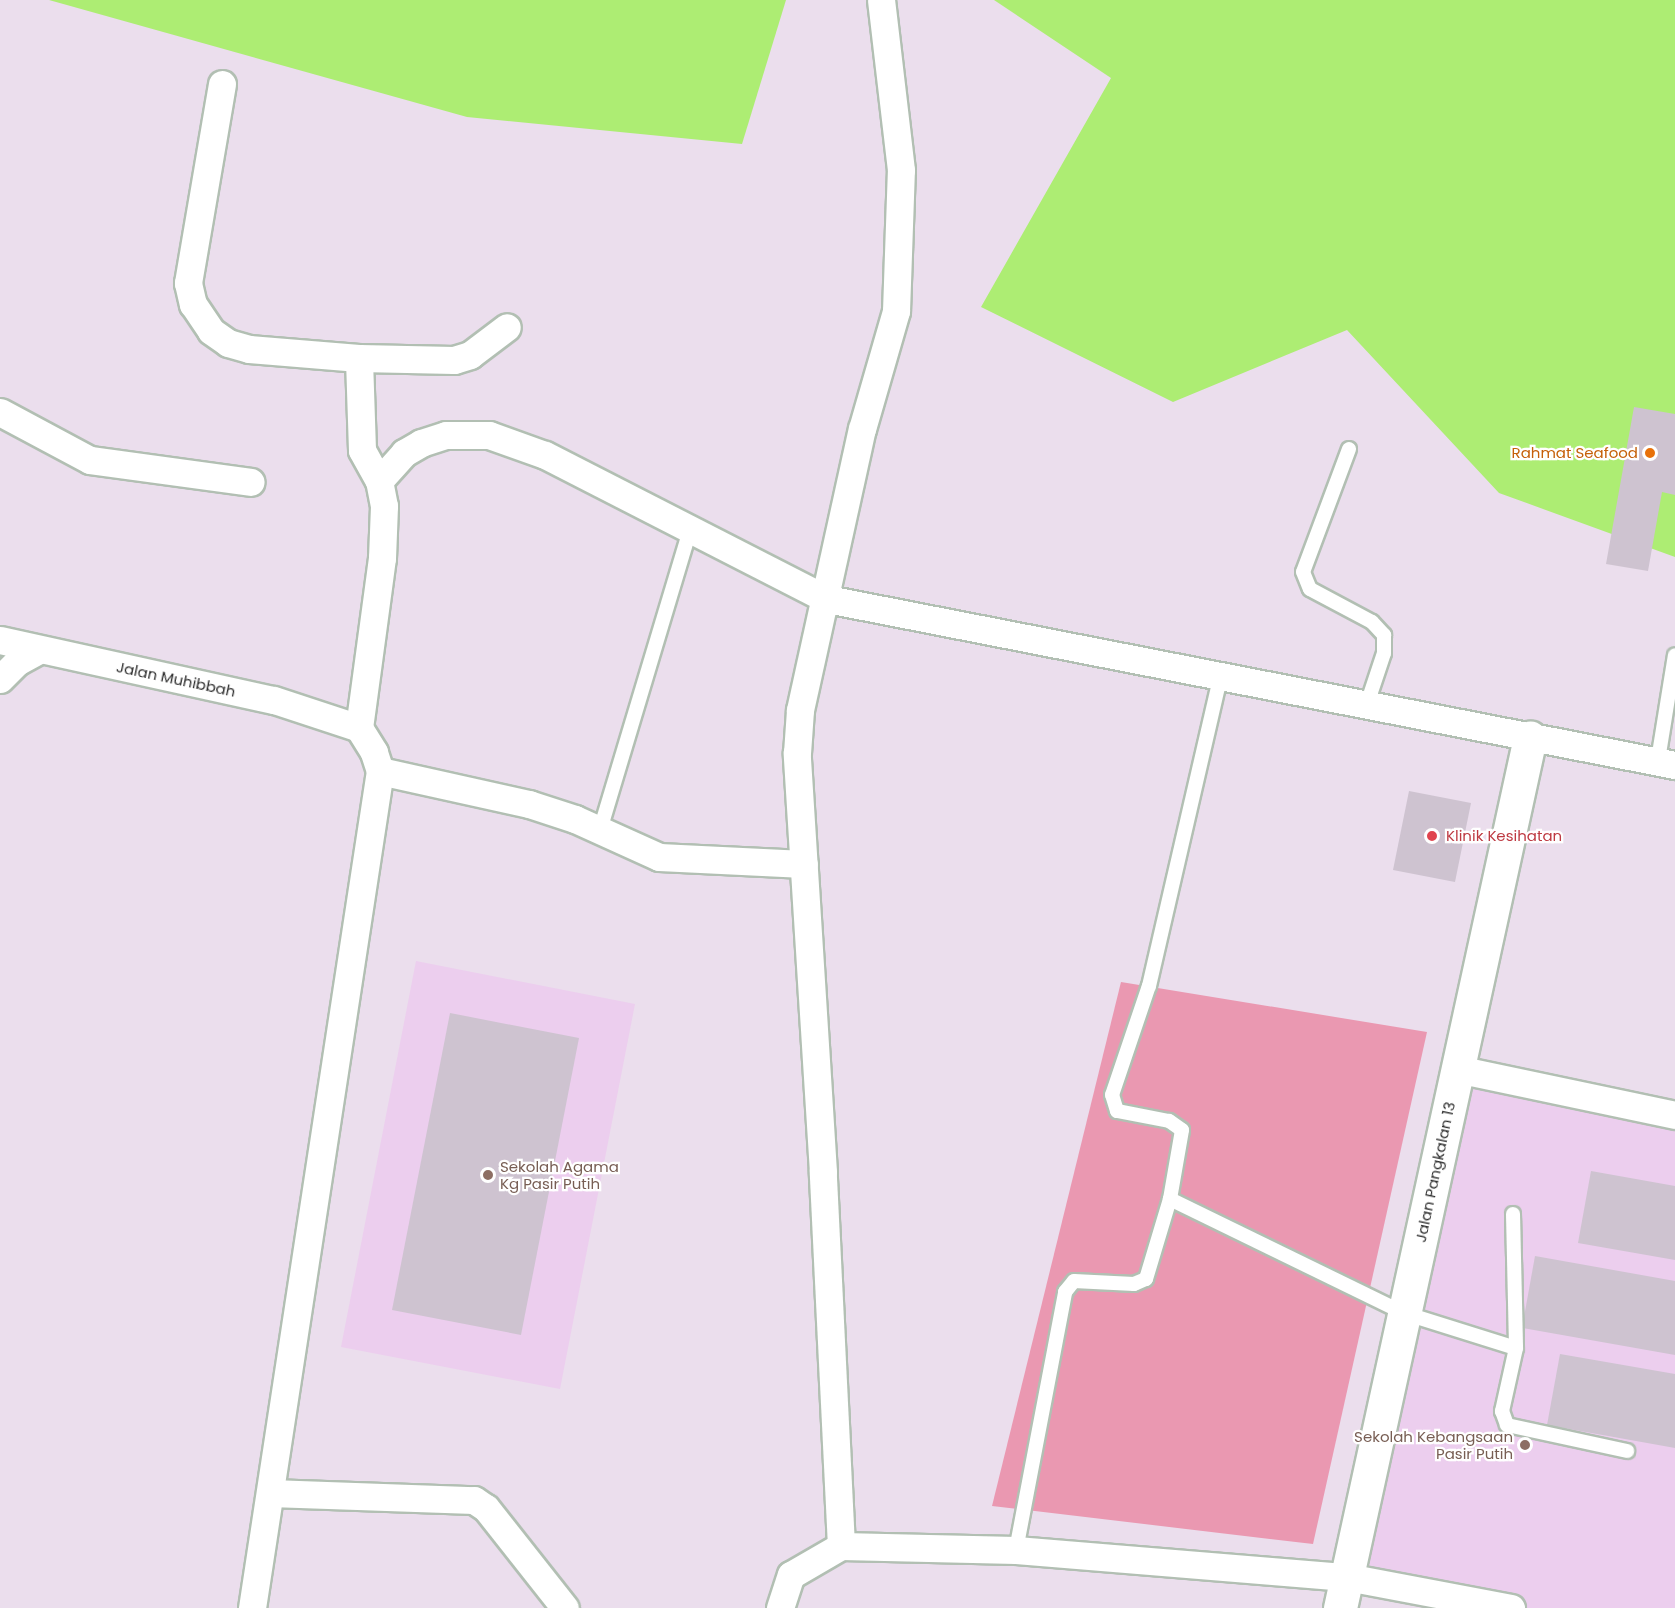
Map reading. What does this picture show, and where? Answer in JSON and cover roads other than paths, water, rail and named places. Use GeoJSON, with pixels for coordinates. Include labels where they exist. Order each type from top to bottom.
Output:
{"type":"FeatureCollection","features":[{"type":"Feature","properties":{"kind":"street"},"geometry":{"type":"LineString","coordinates":[[842,1546],[797,753],[800,710],[827,599],[862,429],[896,311],[901,170],[881,0]]}},
{"type":"Feature","properties":{"kind":"street"},"geometry":{"type":"LineString","coordinates":[[222,84],[188,284],[193,304],[211,331],[228,343],[249,349],[359,358],[460,360],[507,327]]}},
{"type":"Feature","properties":{"kind":"street"},"geometry":{"type":"LineString","coordinates":[[252,1608],[380,771],[374,752],[358,728],[382,558],[384,506],[379,482],[362,450],[359,358]]}},
{"type":"Feature","properties":{"kind":"street"},"geometry":{"type":"LineString","coordinates":[[0,412],[90,460],[250,482]]}},
{"type":"Feature","properties":{"kind":"street"},"geometry":{"type":"LineString","coordinates":[[379,482],[404,453],[421,443],[446,435],[489,435],[545,455],[827,599],[1366,707],[1666,763]]}},
{"type":"Feature","properties":{"kind":"street","name":"Jalan Muhibbah"},"geometry":{"type":"LineString","coordinates":[[0,640],[37,651],[274,700],[358,728]]}},
{"type":"Feature","properties":{"kind":"street"},"geometry":{"type":"LineString","coordinates":[[0,679],[17,662],[37,651]]}},
{"type":"Feature","properties":{"kind":"street","name":"Jalan Pangkalan 13"},"geometry":{"type":"LineString","coordinates":[[1340,1608],[1530,737]]}},
{"type":"Feature","properties":{"kind":"street"},"geometry":{"type":"LineString","coordinates":[[380,771],[529,804],[600,830],[659,857],[804,864]]}},
{"type":"Feature","properties":{"kind":"street"},"geometry":{"type":"LineString","coordinates":[[1457,1069],[1675,1115]]}},
{"type":"Feature","properties":{"kind":"street"},"geometry":{"type":"LineString","coordinates":[[270,1493],[474,1500],[486,1508],[565,1608]]}},
{"type":"Feature","properties":{"kind":"street"},"geometry":{"type":"LineString","coordinates":[[780,1608],[791,1575],[842,1546],[1016,1550],[1347,1577],[1511,1608]]}},
{"type":"Feature","properties":{"kind":"lane"},"geometry":{"type":"LineString","coordinates":[[1349,449],[1303,572],[1310,589],[1372,622],[1384,635],[1384,653],[1366,707]]}},
{"type":"Feature","properties":{"kind":"lane"},"geometry":{"type":"LineString","coordinates":[[600,830],[690,530]]}},
{"type":"Feature","properties":{"kind":"lane"},"geometry":{"type":"LineString","coordinates":[[1666,763],[1675,655]]}},
{"type":"Feature","properties":{"kind":"lane"},"geometry":{"type":"LineString","coordinates":[[1016,1550],[1065,1292],[1074,1281],[1134,1284],[1146,1279],[1170,1199],[1182,1130],[1169,1121],[1117,1111],[1112,1095],[1149,986],[1220,678]]}},
{"type":"Feature","properties":{"kind":"lane"},"geometry":{"type":"LineString","coordinates":[[1170,1199],[1404,1313],[1516,1348]]}},
{"type":"Feature","properties":{"kind":"lane"},"geometry":{"type":"LineString","coordinates":[[1513,1214],[1516,1348],[1502,1411],[1507,1425],[1627,1451]]}},
{"type":"Feature","properties":{"kind":"place","name":"Rahmat Seafood"},"geometry":{"type":"Point","coordinates":[1650,453]}},
{"type":"Feature","properties":{"kind":"place","name":"Klinik Kesihatan"},"geometry":{"type":"Point","coordinates":[1432,836]}},
{"type":"Feature","properties":{"kind":"place","name":"Sekolah Agama Kg Pasir Putih"},"geometry":{"type":"Point","coordinates":[488,1175]}},
{"type":"Feature","properties":{"kind":"place","name":"Sekolah Kebangsaan Pasir Putih"},"geometry":{"type":"Point","coordinates":[1525,1445]}}]}
